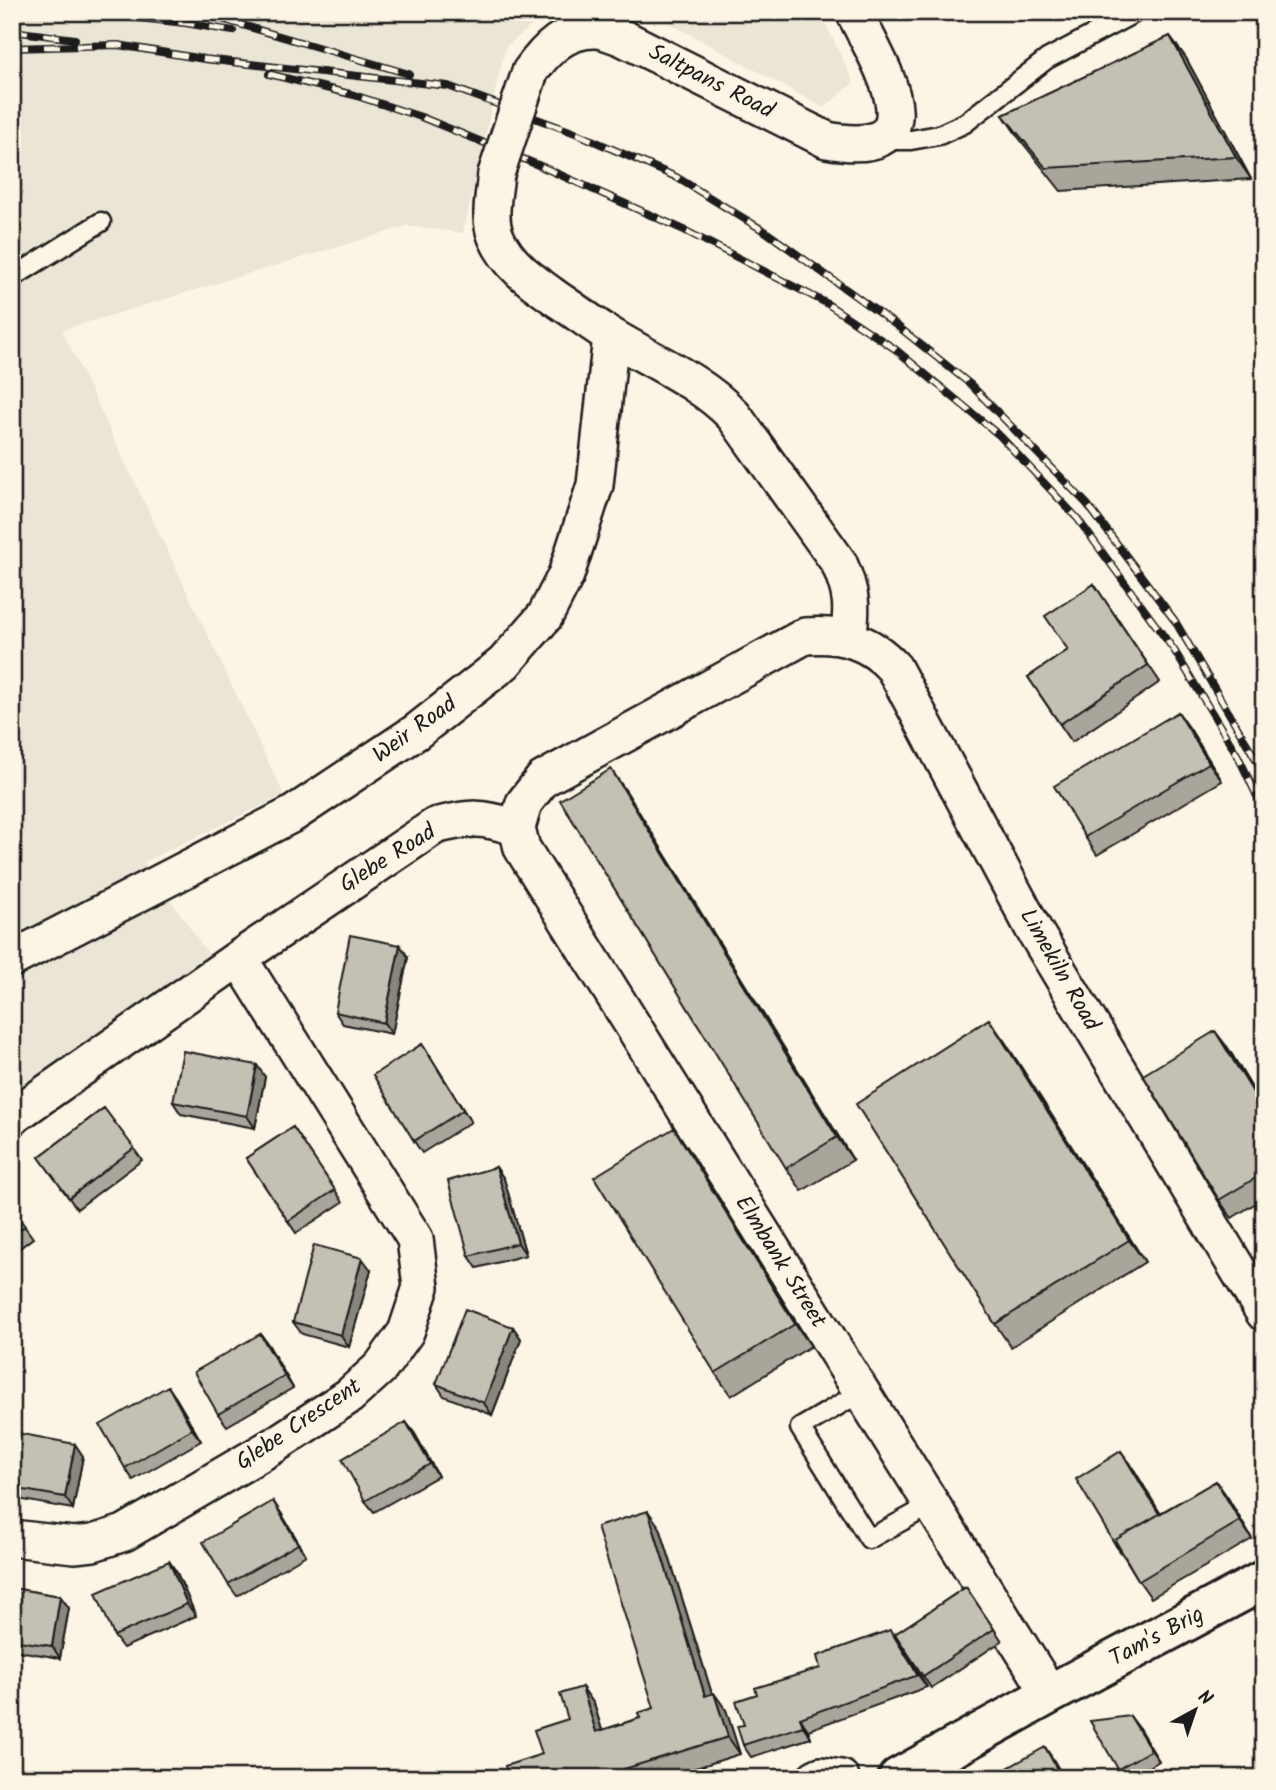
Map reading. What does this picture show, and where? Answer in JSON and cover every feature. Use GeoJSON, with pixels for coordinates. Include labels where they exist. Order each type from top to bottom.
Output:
{"type":"FeatureCollection","features":[{"type":"Feature","properties":{"kind":"main road","name":"Tam's Brig"},"geometry":{"type":"LineString","coordinates":[[898,1778],[1264,1580]]}},
{"type":"Feature","properties":{"kind":"street"},"geometry":{"type":"LineString","coordinates":[[854,12],[893,93],[896,111],[892,128],[876,140]]}},
{"type":"Feature","properties":{"kind":"street","name":"Saltpans Road"},"geometry":{"type":"LineString","coordinates":[[848,639],[852,617],[850,589],[839,563],[734,416],[719,400],[611,336],[528,278],[511,262],[496,236],[492,213],[496,174],[530,72],[545,49],[572,34],[596,30],[623,38],[827,140],[850,144],[876,140]]}},
{"type":"Feature","properties":{"kind":"street","name":"Weir Road"},"geometry":{"type":"LineString","coordinates":[[12,959],[293,814],[416,732],[504,663],[545,616],[566,575],[595,485],[611,336]]}},
{"type":"Feature","properties":{"kind":"street"},"geometry":{"type":"LineString","coordinates":[[516,828],[524,803],[542,779],[805,636],[829,634],[848,639]]}},
{"type":"Feature","properties":{"kind":"street","name":"Limekiln Road"},"geometry":{"type":"LineString","coordinates":[[848,639],[882,654],[894,668],[1034,930],[1264,1313]]}},
{"type":"Feature","properties":{"kind":"street","name":"Glebe Road"},"geometry":{"type":"LineString","coordinates":[[12,1117],[239,958],[435,826],[470,818],[490,819],[516,828]]}},
{"type":"Feature","properties":{"kind":"street","name":"Elmbank Street"},"geometry":{"type":"LineString","coordinates":[[516,828],[522,848],[1050,1694]]}},
{"type":"Feature","properties":{"kind":"street","name":"Glebe Crescent"},"geometry":{"type":"LineString","coordinates":[[12,1538],[74,1545],[93,1543],[124,1533],[273,1446],[349,1396],[382,1367],[406,1332],[421,1287],[415,1239],[239,958]]}},
{"type":"Feature","properties":{"kind":"street"},"geometry":{"type":"LineString","coordinates":[[815,1778],[821,1775],[841,1778]]}},
{"type":"Feature","properties":{"kind":"lane"},"geometry":{"type":"LineString","coordinates":[[876,140],[911,140],[939,135],[965,123],[1047,59],[1136,12]]}},
{"type":"Feature","properties":{"kind":"lane"},"geometry":{"type":"LineString","coordinates":[[12,278],[101,222]]}},
{"type":"Feature","properties":{"kind":"lane"},"geometry":{"type":"LineString","coordinates":[[861,1392],[800,1428],[869,1539],[931,1505]]}},
{"type":"Feature","properties":{"kind":"shaded area"},"geometry":{"type":"Polygon","coordinates":[[[12,12],[548,12],[505,48],[463,233],[407,226],[62,330],[284,795],[144,862],[212,959],[12,1099],[12,12]]]}},
{"type":"Feature","properties":{"kind":"shaded area"},"geometry":{"type":"Polygon","coordinates":[[[649,12],[820,12],[854,82],[824,108],[649,12]]]}},
{"type":"Feature","properties":{"kind":"building"},"geometry":{"type":"Polygon","coordinates":[[[1170,36],[1236,157],[1046,168],[1003,115],[1170,36]]]}},
{"type":"Feature","properties":{"kind":"building"},"geometry":{"type":"Polygon","coordinates":[[[1094,584],[1148,665],[1060,724],[1028,677],[1068,650],[1045,616],[1094,584]]]}},
{"type":"Feature","properties":{"kind":"building"},"geometry":{"type":"Polygon","coordinates":[[[1178,712],[1209,763],[1085,837],[1054,786],[1178,712]]]}},
{"type":"Feature","properties":{"kind":"building"},"geometry":{"type":"Polygon","coordinates":[[[611,769],[837,1137],[786,1168],[560,800],[611,769]]]}},
{"type":"Feature","properties":{"kind":"building"},"geometry":{"type":"Polygon","coordinates":[[[350,935],[400,945],[384,1023],[335,1012],[350,935]]]}},
{"type":"Feature","properties":{"kind":"building"},"geometry":{"type":"Polygon","coordinates":[[[989,1019],[1129,1240],[995,1324],[856,1104],[989,1019]]]}},
{"type":"Feature","properties":{"kind":"building"},"geometry":{"type":"Polygon","coordinates":[[[1215,1031],[1264,1110],[1264,1173],[1219,1200],[1143,1075],[1215,1031]]]}},
{"type":"Feature","properties":{"kind":"building"},"geometry":{"type":"Polygon","coordinates":[[[422,1044],[463,1110],[414,1141],[373,1075],[422,1044]]]}},
{"type":"Feature","properties":{"kind":"building"},"geometry":{"type":"Polygon","coordinates":[[[183,1051],[257,1065],[247,1116],[173,1102],[183,1051]]]}},
{"type":"Feature","properties":{"kind":"building"},"geometry":{"type":"Polygon","coordinates":[[[104,1108],[134,1148],[69,1198],[39,1157],[104,1108]]]}},
{"type":"Feature","properties":{"kind":"building"},"geometry":{"type":"Polygon","coordinates":[[[293,1127],[335,1190],[288,1221],[246,1158],[293,1127]]]}},
{"type":"Feature","properties":{"kind":"building"},"geometry":{"type":"Polygon","coordinates":[[[674,1128],[795,1324],[715,1373],[594,1177],[674,1128]]]}},
{"type":"Feature","properties":{"kind":"building"},"geometry":{"type":"Polygon","coordinates":[[[496,1167],[518,1243],[469,1256],[448,1181],[496,1167]]]}},
{"type":"Feature","properties":{"kind":"building"},"geometry":{"type":"Polygon","coordinates":[[[12,1209],[25,1226],[12,1235],[12,1209]]]}},
{"type":"Feature","properties":{"kind":"building"},"geometry":{"type":"Polygon","coordinates":[[[314,1245],[362,1258],[341,1335],[293,1322],[314,1245]]]}},
{"type":"Feature","properties":{"kind":"building"},"geometry":{"type":"Polygon","coordinates":[[[465,1309],[513,1327],[484,1403],[436,1384],[465,1309]]]}},
{"type":"Feature","properties":{"kind":"building"},"geometry":{"type":"Polygon","coordinates":[[[260,1334],[285,1376],[218,1414],[194,1372],[260,1334]]]}},
{"type":"Feature","properties":{"kind":"building"},"geometry":{"type":"Polygon","coordinates":[[[168,1386],[192,1429],[125,1468],[100,1425],[168,1386]]]}},
{"type":"Feature","properties":{"kind":"building"},"geometry":{"type":"Polygon","coordinates":[[[406,1422],[430,1464],[365,1501],[342,1459],[406,1422]]]}},
{"type":"Feature","properties":{"kind":"building"},"geometry":{"type":"Polygon","coordinates":[[[12,1432],[75,1444],[65,1497],[12,1488],[12,1432]]]}},
{"type":"Feature","properties":{"kind":"building"},"geometry":{"type":"Polygon","coordinates":[[[1121,1451],[1159,1514],[1115,1540],[1118,1545],[1116,1546],[1076,1479],[1121,1451]]]}},
{"type":"Feature","properties":{"kind":"building"},"geometry":{"type":"Polygon","coordinates":[[[1216,1481],[1240,1521],[1139,1581],[1115,1540],[1216,1481]]]}},
{"type":"Feature","properties":{"kind":"building"},"geometry":{"type":"Polygon","coordinates":[[[273,1501],[298,1544],[228,1584],[203,1542],[273,1501]]]}},
{"type":"Feature","properties":{"kind":"building"},"geometry":{"type":"Polygon","coordinates":[[[648,1511],[705,1696],[714,1693],[728,1737],[595,1778],[509,1778],[505,1766],[542,1754],[534,1730],[568,1719],[560,1694],[582,1687],[596,1732],[640,1718],[638,1713],[654,1708],[597,1527],[648,1511]]]}},
{"type":"Feature","properties":{"kind":"building"},"geometry":{"type":"Polygon","coordinates":[[[169,1561],[187,1604],[114,1636],[96,1593],[169,1561]]]}},
{"type":"Feature","properties":{"kind":"building"},"geometry":{"type":"Polygon","coordinates":[[[966,1587],[994,1629],[923,1676],[895,1634],[966,1587]]]}},
{"type":"Feature","properties":{"kind":"building"},"geometry":{"type":"Polygon","coordinates":[[[12,1588],[60,1596],[52,1646],[12,1640],[12,1588]]]}},
{"type":"Feature","properties":{"kind":"building"},"geometry":{"type":"Polygon","coordinates":[[[890,1630],[918,1675],[800,1718],[803,1726],[743,1745],[737,1726],[744,1725],[736,1701],[757,1694],[755,1688],[820,1668],[817,1656],[890,1630]]]}},
{"type":"Feature","properties":{"kind":"building"},"geometry":{"type":"Polygon","coordinates":[[[1130,1716],[1151,1750],[1118,1769],[1090,1721],[1130,1716]]]}},
{"type":"Feature","properties":{"kind":"building"},"geometry":{"type":"Polygon","coordinates":[[[1045,1747],[1062,1778],[990,1778],[1045,1747]]]}},
{"type":"Feature","properties":{"kind":"building"},"geometry":{"type":"Polygon","coordinates":[[[327,1772],[328,1778],[308,1778],[327,1772]]]}},
{"type":"Feature","properties":{"kind":"railway"},"geometry":{"type":"LineString","coordinates":[[83,12],[233,31]]}},
{"type":"Feature","properties":{"kind":"railway"},"geometry":{"type":"LineString","coordinates":[[198,12],[409,74]]}},
{"type":"Feature","properties":{"kind":"railway"},"geometry":{"type":"LineString","coordinates":[[12,31],[75,39]]}},
{"type":"Feature","properties":{"kind":"railway"},"geometry":{"type":"LineString","coordinates":[[12,48],[118,45],[204,59],[448,86],[578,134],[676,177],[766,232],[900,328],[970,384],[1087,504],[1175,621],[1264,773]]}},
{"type":"Feature","properties":{"kind":"railway"},"geometry":{"type":"LineString","coordinates":[[269,74],[354,95],[421,117],[538,165],[682,229],[826,303],[895,349],[1000,436],[1077,518],[1174,650],[1238,756],[1264,811]]}}]}
